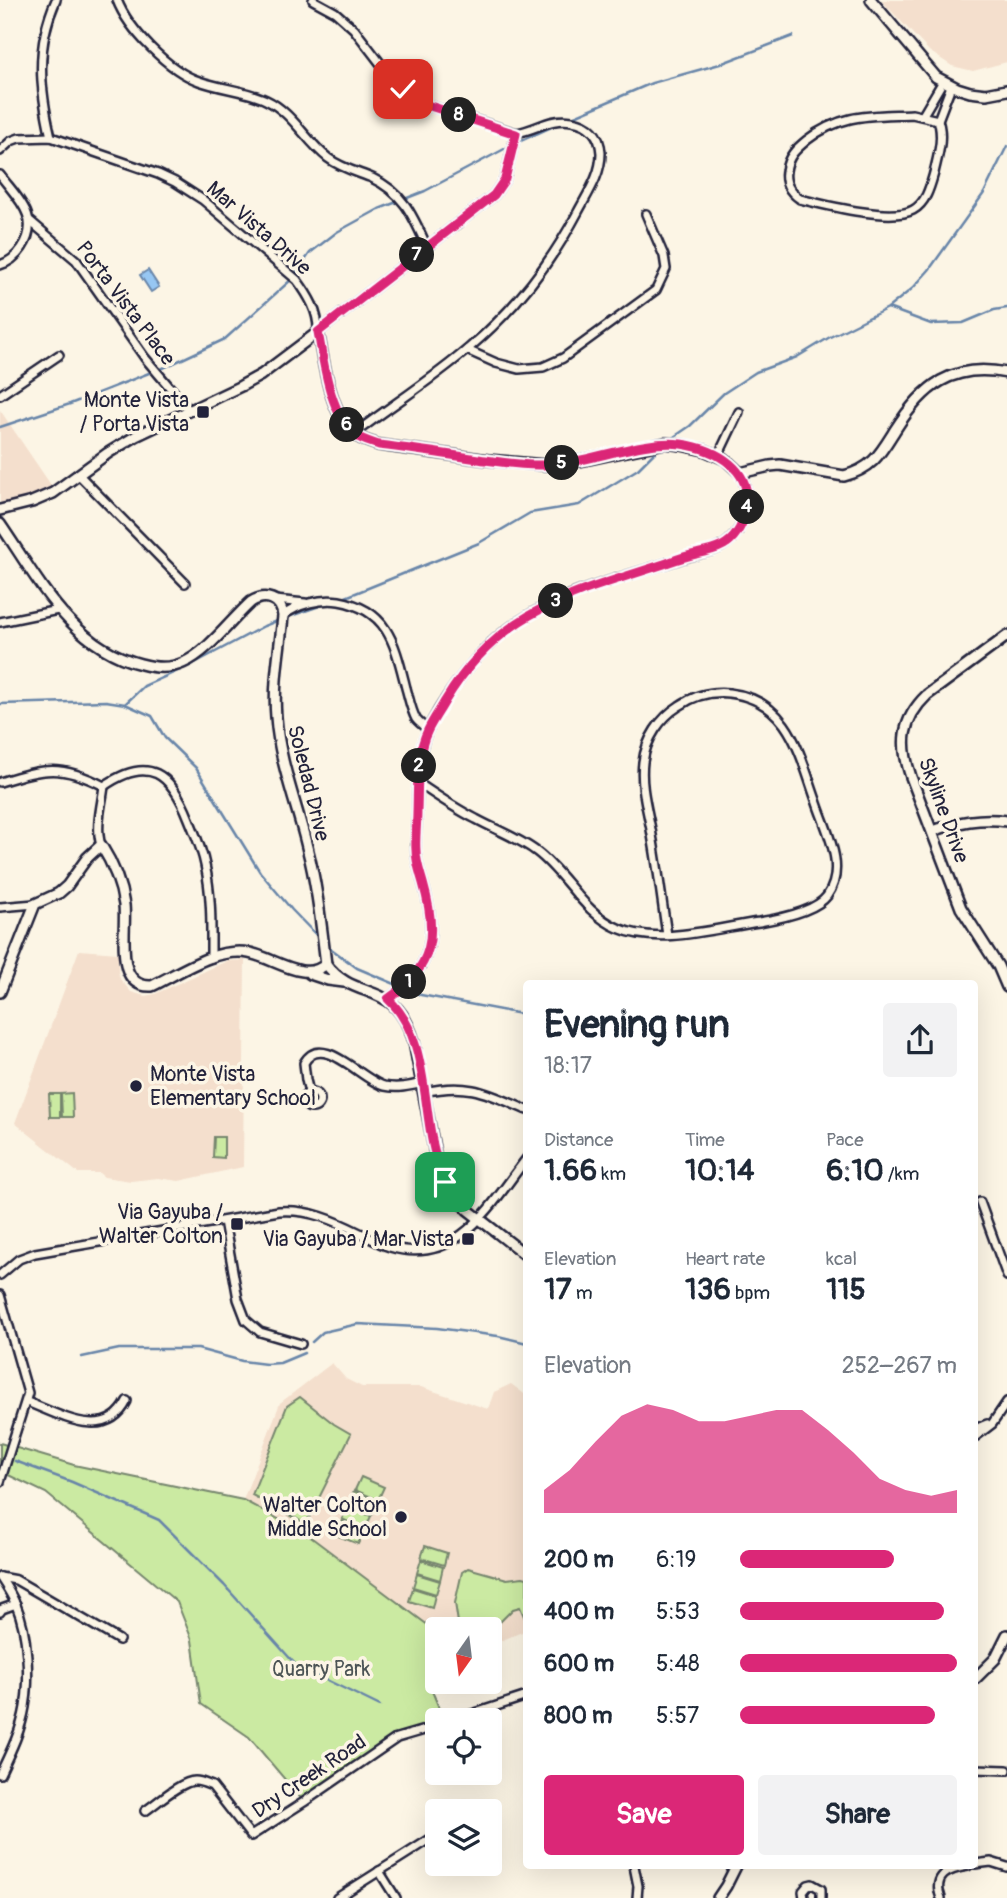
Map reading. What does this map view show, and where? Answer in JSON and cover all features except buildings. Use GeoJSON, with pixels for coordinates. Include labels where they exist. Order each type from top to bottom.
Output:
{"type":"FeatureCollection","features":[{"type":"Feature","properties":{"kind":"street"},"geometry":{"type":"LineString","coordinates":[[51,137],[43,103],[40,66],[46,28],[56,0]]}},
{"type":"Feature","properties":{"kind":"street"},"geometry":{"type":"LineString","coordinates":[[117,0],[131,25],[146,42],[187,76],[267,100],[283,111],[328,158],[395,192],[414,219],[427,247]]}},
{"type":"Feature","properties":{"kind":"street"},"geometry":{"type":"LineString","coordinates":[[313,0],[335,12],[354,29],[394,81],[424,104],[516,134],[540,124],[570,120],[588,126],[598,139],[600,148],[599,168],[573,222],[555,253],[517,299],[467,350],[354,434],[379,445],[528,465],[575,462],[665,443],[694,447],[718,456],[732,465],[740,473],[747,495],[747,508],[740,528],[729,542],[714,550],[687,556],[568,595],[508,629],[480,654],[460,678],[428,730],[422,749],[418,783],[417,866],[430,915],[430,944],[415,975],[404,988],[388,999]]}},
{"type":"Feature","properties":{"kind":"street"},"geometry":{"type":"LineString","coordinates":[[871,0],[929,69],[947,84],[986,94],[1007,90]]}},
{"type":"Feature","properties":{"kind":"street"},"geometry":{"type":"LineString","coordinates":[[923,115],[947,84]]}},
{"type":"Feature","properties":{"kind":"street"},"geometry":{"type":"LineString","coordinates":[[938,120],[912,114],[848,118],[824,129],[796,149],[791,155],[785,175],[789,188],[800,198],[871,213],[889,215],[914,210],[923,202],[931,184],[942,139],[938,120],[947,84]]}},
{"type":"Feature","properties":{"kind":"street"},"geometry":{"type":"LineString","coordinates":[[0,510],[47,496],[121,445],[261,375],[487,202],[505,179],[516,134]]}},
{"type":"Feature","properties":{"kind":"street","name":"Mar Vista Drive"},"geometry":{"type":"LineString","coordinates":[[0,151],[19,138],[51,137],[158,174],[188,190],[275,260],[297,280],[306,293],[318,322],[329,386],[342,418],[354,434]]}},
{"type":"Feature","properties":{"kind":"street"},"geometry":{"type":"LineString","coordinates":[[0,175],[25,208],[30,221],[29,232],[21,249],[10,261],[0,265]]}},
{"type":"Feature","properties":{"kind":"street"},"geometry":{"type":"LineString","coordinates":[[467,350],[496,363],[519,369],[543,367],[563,358],[656,290],[666,269],[664,256],[646,214]]}},
{"type":"Feature","properties":{"kind":"street","name":"Porta Vista Place"},"geometry":{"type":"LineString","coordinates":[[30,221],[76,260],[145,358],[189,410]]}},
{"type":"Feature","properties":{"kind":"street"},"geometry":{"type":"LineString","coordinates":[[0,395],[59,355]]}},
{"type":"Feature","properties":{"kind":"street"},"geometry":{"type":"LineString","coordinates":[[740,473],[780,465],[834,475],[854,473],[870,465],[915,401],[933,385],[950,377],[984,369],[1007,373]]}},
{"type":"Feature","properties":{"kind":"street"},"geometry":{"type":"LineString","coordinates":[[718,456],[739,412]]}},
{"type":"Feature","properties":{"kind":"street"},"geometry":{"type":"LineString","coordinates":[[79,475],[185,583]]}},
{"type":"Feature","properties":{"kind":"street"},"geometry":{"type":"LineString","coordinates":[[0,524],[58,610],[77,630],[94,643],[132,662],[163,667],[182,664],[198,653],[256,599],[268,597],[309,604]]}},
{"type":"Feature","properties":{"kind":"street"},"geometry":{"type":"LineString","coordinates":[[275,600],[282,607],[283,616]]}},
{"type":"Feature","properties":{"kind":"street"},"geometry":{"type":"LineString","coordinates":[[283,616],[289,611],[328,600],[363,607],[380,623],[396,648],[412,708],[417,719],[428,730]]}},
{"type":"Feature","properties":{"kind":"street"},"geometry":{"type":"LineString","coordinates":[[0,622],[58,610]]}},
{"type":"Feature","properties":{"kind":"street","name":"Soledad Drive"},"geometry":{"type":"LineString","coordinates":[[283,616],[276,675],[276,717],[283,756],[311,863],[326,964]]}},
{"type":"Feature","properties":{"kind":"street","name":"Skyline Drive"},"geometry":{"type":"LineString","coordinates":[[1007,636],[927,695],[909,718],[905,735],[907,764],[961,908],[998,966],[1007,986]]}},
{"type":"Feature","properties":{"kind":"street"},"geometry":{"type":"LineString","coordinates":[[418,783],[474,818],[537,852],[611,925],[636,934],[667,935],[708,930],[798,912],[825,899],[835,874],[836,859],[793,736],[782,721],[752,697],[723,693],[694,697],[663,718],[646,749],[644,792],[667,935]]}},
{"type":"Feature","properties":{"kind":"street"},"geometry":{"type":"LineString","coordinates":[[0,782],[32,772],[57,770],[77,773],[104,786]]}},
{"type":"Feature","properties":{"kind":"street"},"geometry":{"type":"LineString","coordinates":[[104,786],[125,774],[145,771],[160,775],[177,792],[205,865],[211,908],[211,958]]}},
{"type":"Feature","properties":{"kind":"street"},"geometry":{"type":"LineString","coordinates":[[104,786],[99,839],[118,879],[124,907],[125,961],[127,971],[135,983],[152,986],[211,958],[233,953],[252,953],[328,980],[345,982],[388,999],[401,1012],[411,1032],[433,1147],[441,1174],[459,1201],[523,1253]]}},
{"type":"Feature","properties":{"kind":"street"},"geometry":{"type":"LineString","coordinates":[[933,831],[960,821],[1007,821]]}},
{"type":"Feature","properties":{"kind":"street"},"geometry":{"type":"LineString","coordinates":[[0,906],[35,904],[59,893],[101,845]]}},
{"type":"Feature","properties":{"kind":"street"},"geometry":{"type":"LineString","coordinates":[[0,992],[35,904]]}},
{"type":"Feature","properties":{"kind":"street"},"geometry":{"type":"LineString","coordinates":[[305,972],[316,971],[326,964],[345,982]]}},
{"type":"Feature","properties":{"kind":"street"},"geometry":{"type":"LineString","coordinates":[[309,1092],[304,1063],[310,1055],[319,1051],[330,1054],[381,1086],[472,1089],[523,1108]]}},
{"type":"Feature","properties":{"kind":"street"},"geometry":{"type":"LineString","coordinates":[[0,1275],[19,1259],[35,1253],[286,1210],[327,1218],[387,1246],[418,1250],[435,1248],[453,1242],[467,1232],[523,1163]]}},
{"type":"Feature","properties":{"kind":"street"},"geometry":{"type":"LineString","coordinates":[[980,1202],[1007,1276]]}},
{"type":"Feature","properties":{"kind":"street"},"geometry":{"type":"LineString","coordinates":[[224,1221],[238,1299],[246,1320],[266,1335],[301,1344]]}},
{"type":"Feature","properties":{"kind":"street"},"geometry":{"type":"LineString","coordinates":[[0,1295],[29,1393],[0,1482]]}},
{"type":"Feature","properties":{"kind":"street"},"geometry":{"type":"LineString","coordinates":[[27,1402],[86,1424],[101,1423],[115,1417],[127,1401]]}},
{"type":"Feature","properties":{"kind":"street"},"geometry":{"type":"LineString","coordinates":[[978,1434],[994,1421],[1007,1402]]}},
{"type":"Feature","properties":{"kind":"street"},"geometry":{"type":"LineString","coordinates":[[978,1428],[994,1421]]}},
{"type":"Feature","properties":{"kind":"street"},"geometry":{"type":"LineString","coordinates":[[0,1577],[16,1604],[23,1628],[27,1681],[25,1707],[14,1744],[0,1774]]}},
{"type":"Feature","properties":{"kind":"street"},"geometry":{"type":"LineString","coordinates":[[0,1577],[16,1580],[119,1640]]}},
{"type":"Feature","properties":{"kind":"street"},"geometry":{"type":"LineString","coordinates":[[0,1612],[16,1604]]}},
{"type":"Feature","properties":{"kind":"street"},"geometry":{"type":"LineString","coordinates":[[978,1676],[995,1660],[1007,1635]]}},
{"type":"Feature","properties":{"kind":"street"},"geometry":{"type":"LineString","coordinates":[[490,1708],[523,1697]]}},
{"type":"Feature","properties":{"kind":"street","name":"Dry Creek Road"},"geometry":{"type":"LineString","coordinates":[[145,1811],[183,1784],[203,1782],[212,1786],[250,1836],[397,1738],[425,1730]]}},
{"type":"Feature","properties":{"kind":"street"},"geometry":{"type":"LineString","coordinates":[[978,1769],[1007,1770]]}},
{"type":"Feature","properties":{"kind":"street"},"geometry":{"type":"LineString","coordinates":[[337,1898],[425,1842]]}},
{"type":"Feature","properties":{"kind":"street"},"geometry":{"type":"LineString","coordinates":[[978,1863],[991,1861],[1007,1867]]}},
{"type":"Feature","properties":{"kind":"street"},"geometry":{"type":"LineString","coordinates":[[635,1869],[637,1898]]}},
{"type":"Feature","properties":{"kind":"street"},"geometry":{"type":"LineString","coordinates":[[718,1898],[734,1869]]}},
{"type":"Feature","properties":{"kind":"street"},"geometry":{"type":"LineString","coordinates":[[941,1898],[939,1882],[945,1873],[958,1869]]}},
{"type":"Feature","properties":{"kind":"street"},"geometry":{"type":"LineString","coordinates":[[379,1871],[396,1898]]}},
{"type":"Feature","properties":{"kind":"street"},"geometry":{"type":"LineString","coordinates":[[804,1898],[803,1891],[812,1884],[821,1889],[821,1898]]}},
{"type":"Feature","properties":{"kind":"shaded area"},"geometry":{"type":"Polygon","coordinates":[[[881,0],[1007,0],[1007,62],[973,71],[952,66],[929,51],[881,0]]]}},
{"type":"Feature","properties":{"kind":"shaded area"},"geometry":{"type":"Polygon","coordinates":[[[0,410],[53,488],[13,504],[0,506],[0,410]]]}},
{"type":"Feature","properties":{"kind":"shaded area","name":"Monte Vista Elementary School"},"geometry":{"type":"Polygon","coordinates":[[[79,950],[118,953],[120,979],[131,992],[145,996],[227,961],[245,960],[243,1167],[179,1181],[158,1178],[131,1181],[104,1177],[99,1173],[78,1173],[15,1123],[79,950]]]}},
{"type":"Feature","properties":{"kind":"shaded area","name":"Walter Colton Middle School"},"geometry":{"type":"Polygon","coordinates":[[[332,1363],[346,1379],[362,1387],[421,1387],[488,1409],[494,1392],[511,1384],[523,1393],[523,1632],[502,1640],[502,1617],[425,1617],[425,1623],[308,1535],[243,1500],[280,1403],[332,1363]]]}},
{"type":"Feature","properties":{"kind":"green space"},"geometry":{"type":"Polygon","coordinates":[[[72,1093],[73,1117],[62,1117],[61,1094],[72,1093]]]}},
{"type":"Feature","properties":{"kind":"green space"},"geometry":{"type":"Polygon","coordinates":[[[49,1094],[60,1094],[60,1117],[50,1117],[49,1094]]]}},
{"type":"Feature","properties":{"kind":"green space"},"geometry":{"type":"Polygon","coordinates":[[[214,1137],[224,1137],[224,1158],[213,1157],[214,1137]]]}},
{"type":"Feature","properties":{"kind":"green space"},"geometry":{"type":"Polygon","coordinates":[[[300,1397],[351,1434],[306,1524],[252,1495],[287,1406],[300,1397]]]}},
{"type":"Feature","properties":{"kind":"green space","name":"Quarry Park"},"geometry":{"type":"Polygon","coordinates":[[[0,1443],[74,1465],[243,1500],[308,1535],[425,1623],[425,1694],[433,1694],[439,1708],[425,1708],[425,1730],[397,1738],[304,1802],[249,1737],[201,1704],[192,1640],[177,1602],[46,1493],[0,1471],[0,1443]]]}},
{"type":"Feature","properties":{"kind":"green space"},"geometry":{"type":"Polygon","coordinates":[[[361,1477],[384,1487],[378,1500],[355,1490],[361,1477]]]}},
{"type":"Feature","properties":{"kind":"green space"},"geometry":{"type":"Polygon","coordinates":[[[354,1491],[377,1502],[372,1515],[349,1505],[354,1491]]]}},
{"type":"Feature","properties":{"kind":"green space"},"geometry":{"type":"Polygon","coordinates":[[[348,1506],[371,1516],[365,1530],[342,1519],[348,1506]]]}},
{"type":"Feature","properties":{"kind":"green space"},"geometry":{"type":"Polygon","coordinates":[[[342,1521],[364,1531],[358,1544],[336,1535],[342,1521]]]}},
{"type":"Feature","properties":{"kind":"green space"},"geometry":{"type":"Polygon","coordinates":[[[425,1546],[447,1553],[444,1565],[421,1558],[425,1546]]]}},
{"type":"Feature","properties":{"kind":"green space"},"geometry":{"type":"Polygon","coordinates":[[[421,1560],[443,1567],[440,1580],[417,1573],[421,1560]]]}},
{"type":"Feature","properties":{"kind":"green space"},"geometry":{"type":"Polygon","coordinates":[[[468,1568],[507,1579],[523,1577],[523,1614],[520,1607],[513,1609],[502,1620],[502,1617],[457,1617],[455,1603],[462,1572],[468,1568]]]}},
{"type":"Feature","properties":{"kind":"green space"},"geometry":{"type":"Polygon","coordinates":[[[417,1574],[440,1581],[436,1594],[413,1587],[417,1574]]]}},
{"type":"Feature","properties":{"kind":"green space"},"geometry":{"type":"Polygon","coordinates":[[[413,1588],[435,1595],[432,1608],[409,1601],[413,1588]]]}},
{"type":"Feature","properties":{"kind":"water"},"geometry":{"type":"Polygon","coordinates":[[[148,270],[159,287],[151,292],[140,275],[148,270]]]}},
{"type":"Feature","properties":{"kind":"waterway"},"geometry":{"type":"LineString","coordinates":[[570,118],[652,83],[720,64],[793,36]]}},
{"type":"Feature","properties":{"kind":"waterway"},"geometry":{"type":"LineString","coordinates":[[516,143],[558,124]]}},
{"type":"Feature","properties":{"kind":"waterway"},"geometry":{"type":"LineString","coordinates":[[161,369],[225,339],[292,279],[310,253],[337,232],[379,209],[425,191],[510,146]]}},
{"type":"Feature","properties":{"kind":"waterway"},"geometry":{"type":"LineString","coordinates":[[668,441],[690,426],[724,393],[756,372],[797,357],[888,308],[913,288],[984,193],[1007,146]]}},
{"type":"Feature","properties":{"kind":"waterway"},"geometry":{"type":"LineString","coordinates":[[888,308],[931,324],[963,323],[994,310],[1007,308]]}},
{"type":"Feature","properties":{"kind":"waterway"},"geometry":{"type":"LineString","coordinates":[[0,427],[70,404],[149,373]]}},
{"type":"Feature","properties":{"kind":"waterway"},"geometry":{"type":"LineString","coordinates":[[341,599],[479,543],[530,513],[579,505],[638,469],[660,447]]}},
{"type":"Feature","properties":{"kind":"waterway"},"geometry":{"type":"LineString","coordinates":[[285,618],[328,603]]}},
{"type":"Feature","properties":{"kind":"waterway"},"geometry":{"type":"LineString","coordinates":[[125,704],[144,686],[279,620]]}},
{"type":"Feature","properties":{"kind":"waterway"},"geometry":{"type":"LineString","coordinates":[[0,704],[106,701],[125,704],[152,716],[165,738],[196,768],[260,872],[319,938]]}},
{"type":"Feature","properties":{"kind":"waterway"},"geometry":{"type":"LineString","coordinates":[[326,945],[357,968],[421,995],[523,1014]]}},
{"type":"Feature","properties":{"kind":"waterway"},"geometry":{"type":"LineString","coordinates":[[312,1342],[323,1332],[358,1324],[437,1328],[523,1342]]}},
{"type":"Feature","properties":{"kind":"waterway"},"geometry":{"type":"LineString","coordinates":[[82,1357],[119,1349],[198,1349],[242,1361],[266,1364],[280,1363],[304,1353]]}},
{"type":"Feature","properties":{"kind":"waterway"},"geometry":{"type":"LineString","coordinates":[[15,1461],[72,1482],[159,1520],[224,1585],[296,1665],[380,1706]]}},
{"type":"Feature","properties":{"kind":"place","name":"Monte Vista / Porta Vista"},"geometry":{"type":"Point","coordinates":[203,412]}},
{"type":"Feature","properties":{"kind":"place","name":"Monte Vista Elementary School"},"geometry":{"type":"Point","coordinates":[136,1086]}},
{"type":"Feature","properties":{"kind":"place","name":"Via Gayuba / Walter Colton"},"geometry":{"type":"Point","coordinates":[237,1224]}},
{"type":"Feature","properties":{"kind":"place","name":"Via Gayuba / Mar Vista"},"geometry":{"type":"Point","coordinates":[468,1239]}},
{"type":"Feature","properties":{"kind":"place","name":"Walter Colton Middle School"},"geometry":{"type":"Point","coordinates":[401,1517]}},
{"type":"Feature","properties":{"kind":"route"},"geometry":{"type":"LineString","coordinates":[[403,89],[424,104],[516,134],[505,179],[487,202],[318,332],[335,403],[354,434],[379,445],[528,465],[575,462],[656,444],[681,444],[704,450],[728,462],[740,473],[747,495],[747,508],[740,528],[729,542],[719,548],[568,595],[508,629],[480,654],[460,678],[428,730],[419,766],[416,850],[417,866],[430,915],[430,944],[415,975],[404,988],[388,999],[401,1012],[411,1032],[419,1060],[436,1159],[445,1182]]}}]}
